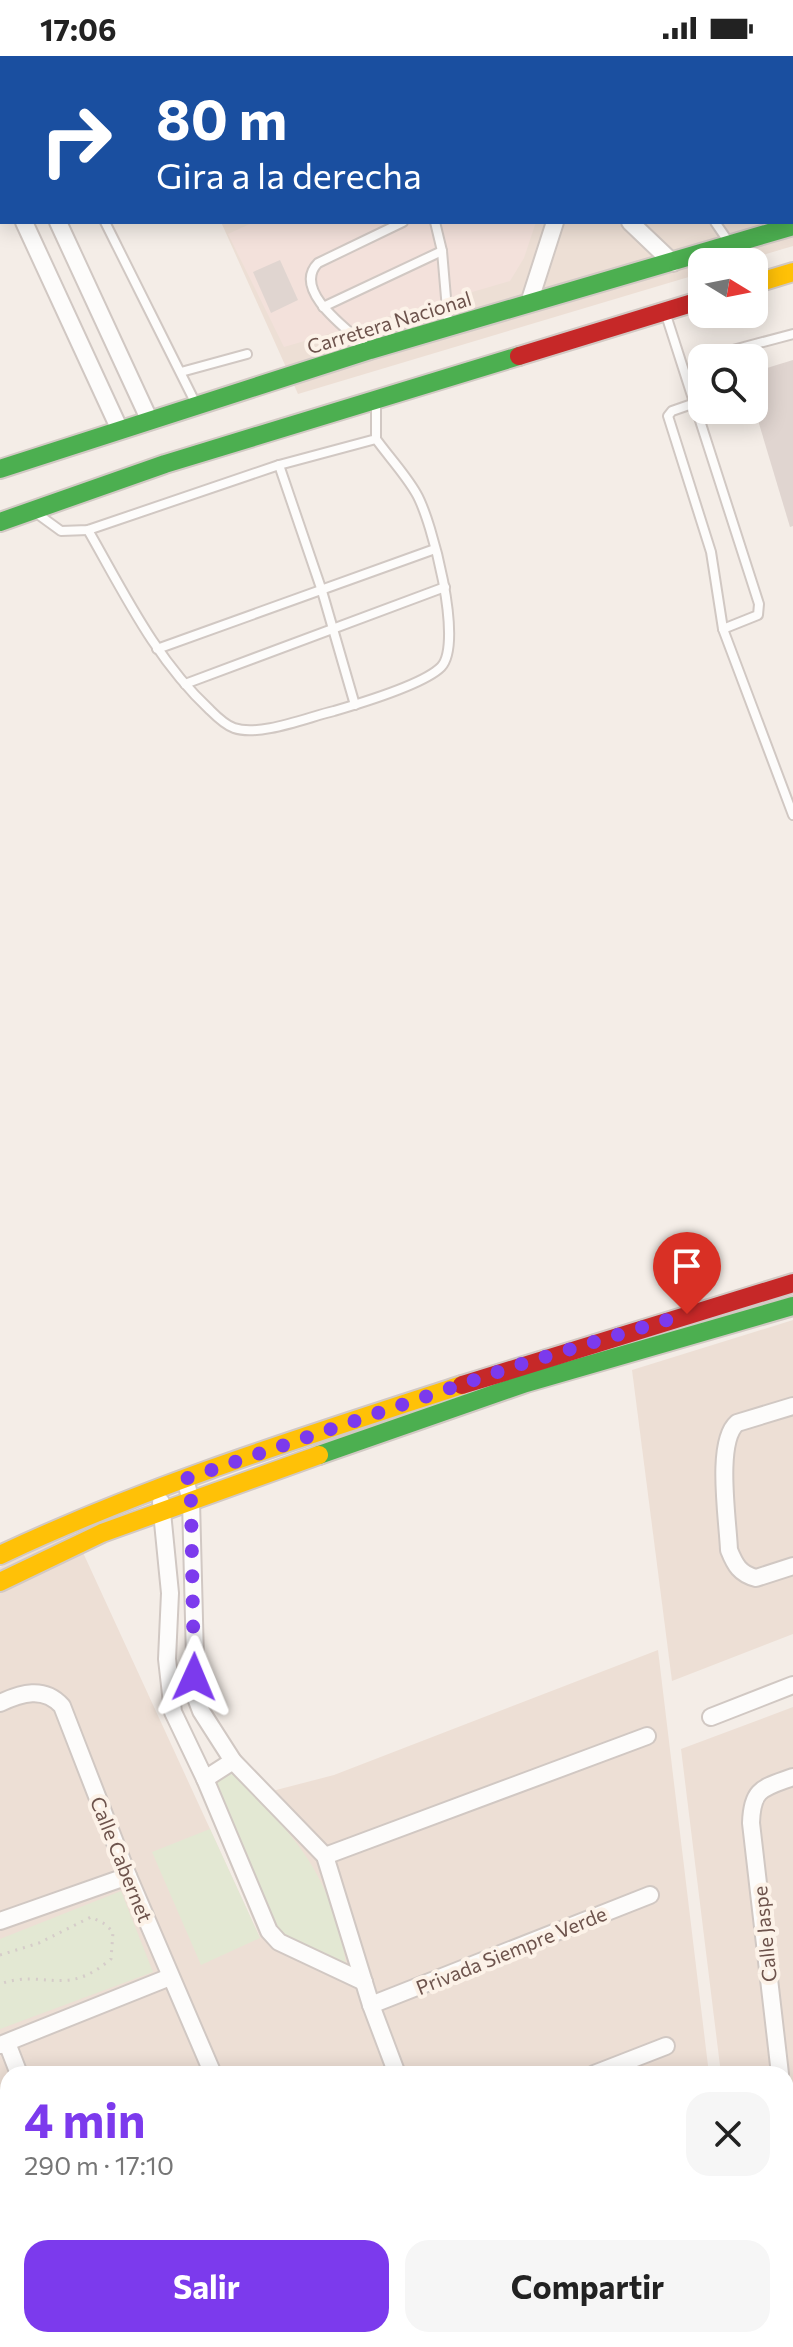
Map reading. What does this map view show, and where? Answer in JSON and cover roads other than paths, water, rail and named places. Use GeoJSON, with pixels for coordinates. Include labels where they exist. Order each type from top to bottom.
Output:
{"type":"FeatureCollection","features":[{"type":"Feature","properties":{"kind":"main road","name":"Carretera Nacional"},"geometry":{"type":"LineString","coordinates":[[0,469],[119,428],[448,326],[793,226]]}},
{"type":"Feature","properties":{"kind":"main road"},"geometry":{"type":"LineString","coordinates":[[768,280],[793,272]]}},
{"type":"Feature","properties":{"kind":"main road"},"geometry":{"type":"LineString","coordinates":[[0,522],[165,464],[688,304]]}},
{"type":"Feature","properties":{"kind":"main road"},"geometry":{"type":"LineString","coordinates":[[0,1555],[94,1512],[185,1479],[518,1365],[793,1283]]}},
{"type":"Feature","properties":{"kind":"main road"},"geometry":{"type":"LineString","coordinates":[[0,1582],[102,1533],[526,1383],[793,1306]]}},
{"type":"Feature","properties":{"kind":"street"},"geometry":{"type":"LineString","coordinates":[[690,56],[704,56]]}},
{"type":"Feature","properties":{"kind":"street"},"geometry":{"type":"LineString","coordinates":[[25,224],[119,428]]}},
{"type":"Feature","properties":{"kind":"street"},"geometry":{"type":"LineString","coordinates":[[59,224],[149,419]]}},
{"type":"Feature","properties":{"kind":"street"},"geometry":{"type":"LineString","coordinates":[[529,303],[554,224]]}},
{"type":"Feature","properties":{"kind":"street"},"geometry":{"type":"LineString","coordinates":[[632,224],[673,263]]}},
{"type":"Feature","properties":{"kind":"street"},"geometry":{"type":"LineString","coordinates":[[793,1406],[737,1423],[731,1428],[724,1452],[729,1550],[739,1570],[747,1576],[765,1577],[793,1566]]}},
{"type":"Feature","properties":{"kind":"street"},"geometry":{"type":"LineString","coordinates":[[185,1479],[191,1501],[196,1698],[233,1761],[325,1856],[371,2005],[394,2066]]}},
{"type":"Feature","properties":{"kind":"street"},"geometry":{"type":"LineString","coordinates":[[157,1490],[163,1511],[170,1593],[169,1689],[173,1712],[205,1779],[269,1931],[279,1942],[364,1982]]}},
{"type":"Feature","properties":{"kind":"street"},"geometry":{"type":"LineString","coordinates":[[711,1717],[793,1685]]}},
{"type":"Feature","properties":{"kind":"street","name":"Calle Cabernet"},"geometry":{"type":"LineString","coordinates":[[0,1703],[19,1694],[35,1693],[55,1699],[62,1706],[128,1876],[209,2066]]}},
{"type":"Feature","properties":{"kind":"street"},"geometry":{"type":"LineString","coordinates":[[325,1856],[647,1736]]}},
{"type":"Feature","properties":{"kind":"street"},"geometry":{"type":"LineString","coordinates":[[205,1779],[233,1761]]}},
{"type":"Feature","properties":{"kind":"street","name":"Calle Jaspe"},"geometry":{"type":"LineString","coordinates":[[779,2066],[751,1823],[756,1794],[767,1786],[793,1777]]}},
{"type":"Feature","properties":{"kind":"street"},"geometry":{"type":"LineString","coordinates":[[0,1921],[128,1876]]}},
{"type":"Feature","properties":{"kind":"street","name":"Privada Siempre Verde"},"geometry":{"type":"LineString","coordinates":[[371,2005],[650,1895]]}},
{"type":"Feature","properties":{"kind":"street"},"geometry":{"type":"LineString","coordinates":[[15,2066],[4,2044],[170,1977]]}},
{"type":"Feature","properties":{"kind":"street"},"geometry":{"type":"LineString","coordinates":[[615,2066],[666,2046]]}},
{"type":"Feature","properties":{"kind":"lane"},"geometry":{"type":"LineString","coordinates":[[106,224],[196,404]]}},
{"type":"Feature","properties":{"kind":"lane"},"geometry":{"type":"LineString","coordinates":[[370,350],[323,307],[310,282],[313,267],[399,224]]}},
{"type":"Feature","properties":{"kind":"lane"},"geometry":{"type":"LineString","coordinates":[[435,224],[442,251],[448,326]]}},
{"type":"Feature","properties":{"kind":"lane"},"geometry":{"type":"LineString","coordinates":[[716,224],[731,245]]}},
{"type":"Feature","properties":{"kind":"lane"},"geometry":{"type":"LineString","coordinates":[[323,307],[442,251]]}},
{"type":"Feature","properties":{"kind":"lane"},"geometry":{"type":"LineString","coordinates":[[665,311],[688,382]]}},
{"type":"Feature","properties":{"kind":"lane"},"geometry":{"type":"LineString","coordinates":[[755,344],[793,334]]}},
{"type":"Feature","properties":{"kind":"lane"},"geometry":{"type":"LineString","coordinates":[[181,372],[247,354]]}},
{"type":"Feature","properties":{"kind":"lane"},"geometry":{"type":"LineString","coordinates":[[682,364],[688,362]]}},
{"type":"Feature","properties":{"kind":"lane"},"geometry":{"type":"LineString","coordinates":[[88,530],[157,649],[217,717],[234,728],[259,730],[355,705],[402,688],[441,667],[449,652],[445,587],[417,494],[376,439],[376,399]]}},
{"type":"Feature","properties":{"kind":"lane"},"geometry":{"type":"LineString","coordinates":[[688,405],[672,411],[668,416],[711,552],[723,629],[793,815]]}},
{"type":"Feature","properties":{"kind":"lane"},"geometry":{"type":"LineString","coordinates":[[702,424],[759,604],[758,615],[723,629]]}},
{"type":"Feature","properties":{"kind":"lane"},"geometry":{"type":"LineString","coordinates":[[32,510],[61,531],[88,530],[279,465],[376,439]]}},
{"type":"Feature","properties":{"kind":"lane"},"geometry":{"type":"LineString","coordinates":[[279,465],[322,591],[355,705]]}},
{"type":"Feature","properties":{"kind":"lane"},"geometry":{"type":"LineString","coordinates":[[157,649],[435,549]]}},
{"type":"Feature","properties":{"kind":"lane"},"geometry":{"type":"LineString","coordinates":[[185,684],[445,587]]}}]}
